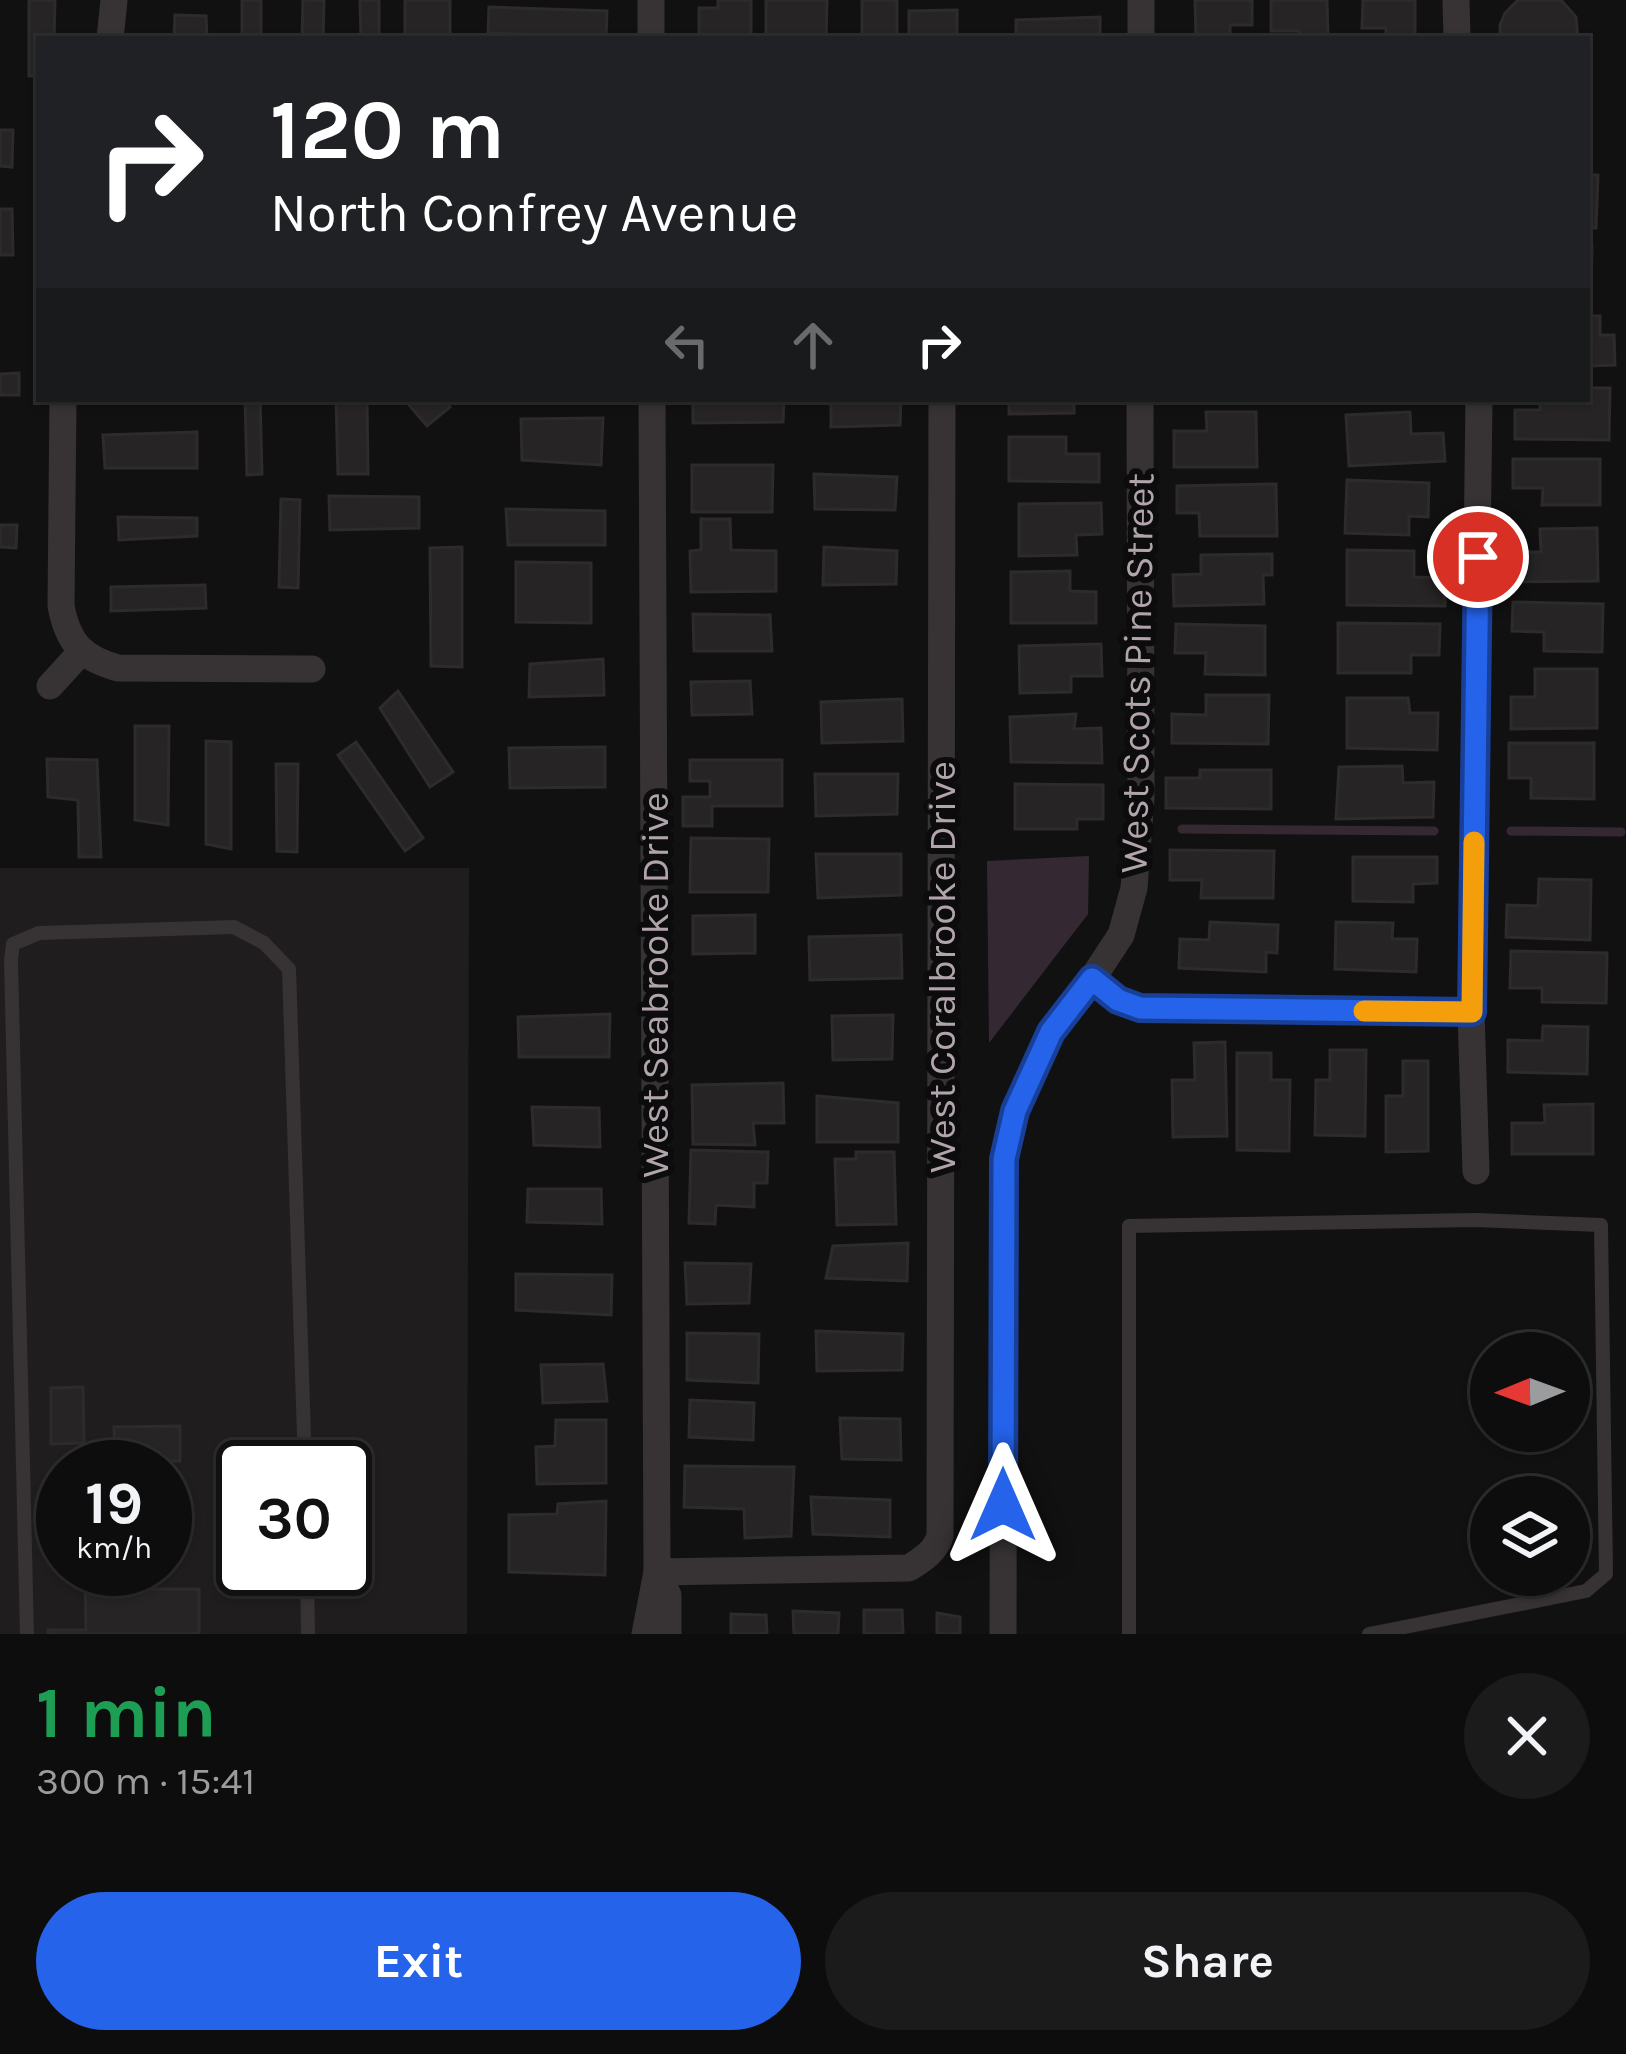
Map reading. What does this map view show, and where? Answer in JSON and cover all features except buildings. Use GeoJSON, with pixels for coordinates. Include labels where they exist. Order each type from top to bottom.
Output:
{"type":"FeatureCollection","features":[{"type":"Feature","properties":{"kind":"street"},"geometry":{"type":"LineString","coordinates":[[110,36],[114,0]]}},
{"type":"Feature","properties":{"kind":"street"},"geometry":{"type":"LineString","coordinates":[[650,0],[650,36]]}},
{"type":"Feature","properties":{"kind":"street"},"geometry":{"type":"LineString","coordinates":[[1141,0],[1141,36]]}},
{"type":"Feature","properties":{"kind":"street"},"geometry":{"type":"LineString","coordinates":[[1456,0],[1457,36]]}},
{"type":"Feature","properties":{"kind":"street"},"geometry":{"type":"LineString","coordinates":[[63,402],[61,606],[65,627],[82,651],[106,665],[136,670],[313,669]]}},
{"type":"Feature","properties":{"kind":"street","name":"West Seabrooke Drive"},"geometry":{"type":"LineString","coordinates":[[652,402],[656,1571]]}},
{"type":"Feature","properties":{"kind":"street","name":"West Coralbrooke Drive"},"geometry":{"type":"LineString","coordinates":[[656,1571],[909,1568],[936,1546],[940,1536],[942,402]]}},
{"type":"Feature","properties":{"kind":"street","name":"West Scots Pine Street"},"geometry":{"type":"LineString","coordinates":[[1004,1634],[1004,1159],[1015,1111],[1051,1032],[1121,935],[1134,888],[1141,798],[1139,402]]}},
{"type":"Feature","properties":{"kind":"street"},"geometry":{"type":"LineString","coordinates":[[1476,1172],[1472,1012],[1479,402]]}},
{"type":"Feature","properties":{"kind":"street"},"geometry":{"type":"LineString","coordinates":[[50,686],[82,651]]}},
{"type":"Feature","properties":{"kind":"street"},"geometry":{"type":"LineString","coordinates":[[1092,979],[1118,1000],[1140,1008],[1472,1012]]}},
{"type":"Feature","properties":{"kind":"street"},"geometry":{"type":"LineString","coordinates":[[645,1634],[656,1571]]}},
{"type":"Feature","properties":{"kind":"street"},"geometry":{"type":"LineString","coordinates":[[656,1571],[668,1595],[668,1634]]}},
{"type":"Feature","properties":{"kind":"lane"},"geometry":{"type":"LineString","coordinates":[[27,1634],[13,944],[38,933],[234,927],[264,943],[289,970],[304,1440]]}},
{"type":"Feature","properties":{"kind":"lane"},"geometry":{"type":"LineString","coordinates":[[1129,1634],[1129,1226],[1476,1220],[1601,1225],[1606,1574],[1586,1591],[1369,1634]]}},
{"type":"Feature","properties":{"kind":"lane"},"geometry":{"type":"LineString","coordinates":[[307,1596],[308,1634]]}},
{"type":"Feature","properties":{"kind":"shaded area"},"geometry":{"type":"Polygon","coordinates":[[[1089,856],[1088,914],[989,1043],[987,861],[1089,856]]]}},
{"type":"Feature","properties":{"kind":"shaded area"},"geometry":{"type":"Polygon","coordinates":[[[0,868],[469,868],[467,1634],[0,1634],[0,868]]]}},
{"type":"Feature","properties":{"kind":"waterway"},"geometry":{"type":"LineString","coordinates":[[1182,829],[1434,831]]}},
{"type":"Feature","properties":{"kind":"waterway"},"geometry":{"type":"LineString","coordinates":[[1511,831],[1621,832]]}},
{"type":"Feature","properties":{"kind":"slow traffic"},"geometry":{"type":"LineString","coordinates":[[1364,1011],[1472,1012],[1474,842]]}},
{"type":"Feature","properties":{"kind":"route"},"geometry":{"type":"LineString","coordinates":[[1003,1505],[1004,1159],[1015,1111],[1051,1032],[1092,979],[1118,1000],[1140,1008],[1472,1012],[1478,557]]}}]}
